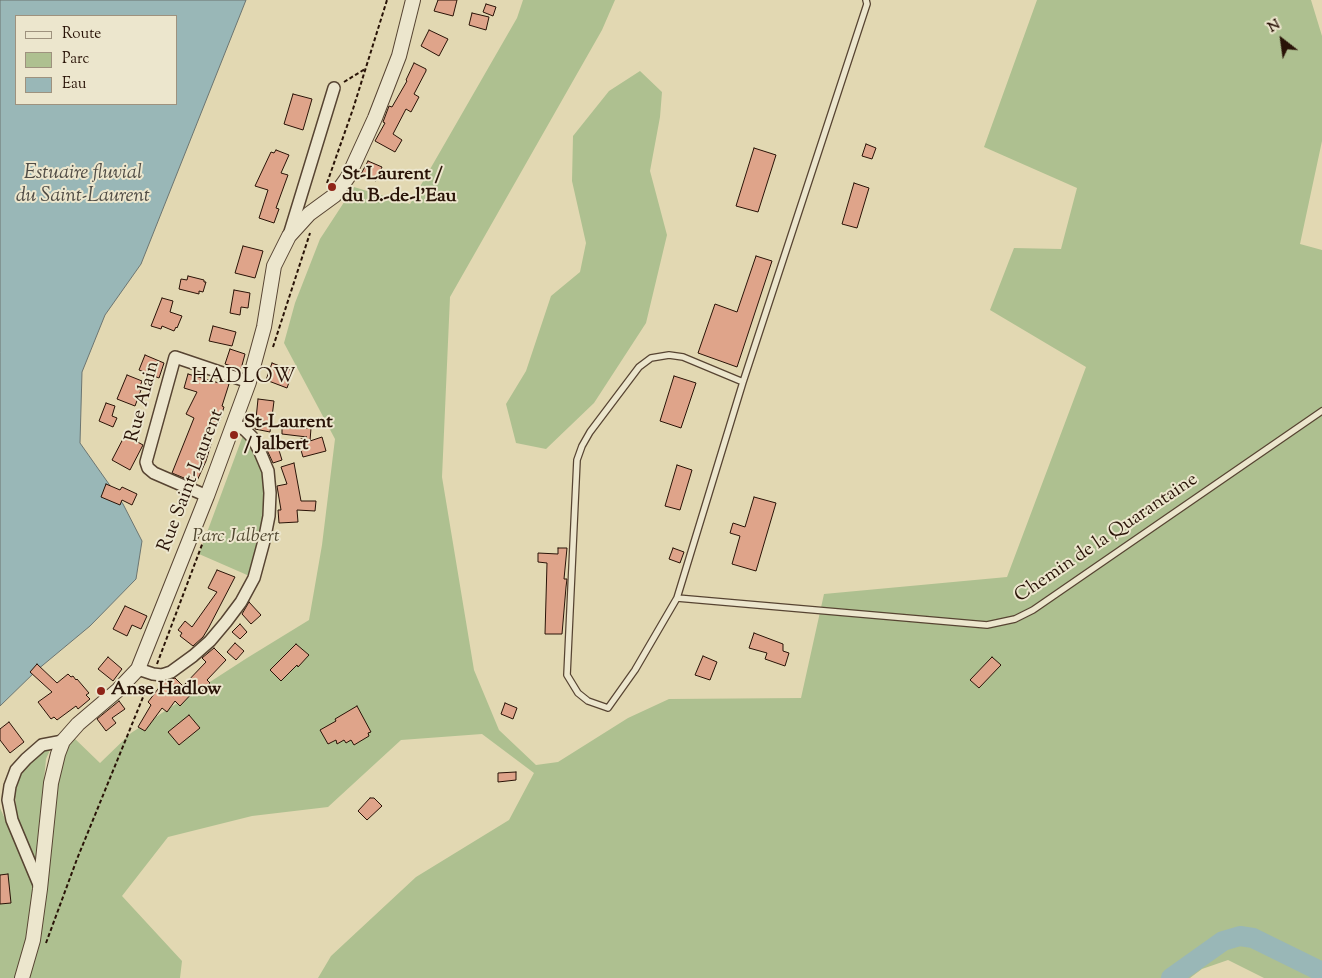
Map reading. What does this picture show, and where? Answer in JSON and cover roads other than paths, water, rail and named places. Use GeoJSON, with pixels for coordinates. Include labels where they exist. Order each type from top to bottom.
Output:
{"type":"FeatureCollection","features":[{"type":"Feature","properties":{"kind":"street","name":"Rue Saint-Laurent"},"geometry":{"type":"LineString","coordinates":[[22,978],[33,940],[51,782],[63,741],[78,724],[118,690],[138,668],[207,496],[249,382],[264,327],[272,274],[277,258],[289,236],[309,214],[335,195],[348,177],[375,118],[399,56],[413,0]]}},
{"type":"Feature","properties":{"kind":"street"},"geometry":{"type":"LineString","coordinates":[[289,236],[334,88]]}},
{"type":"Feature","properties":{"kind":"street","name":"Rue Alain"},"geometry":{"type":"LineString","coordinates":[[207,496],[154,473],[148,468],[146,462],[175,357],[249,382]]}},
{"type":"Feature","properties":{"kind":"street"},"geometry":{"type":"LineString","coordinates":[[138,668],[153,674],[162,675],[171,672],[193,656],[210,641],[226,622],[241,602],[254,578],[269,516],[270,493],[268,471],[252,437],[234,423]]}},
{"type":"Feature","properties":{"kind":"street","name":"Rue Saint-Laurent"},"geometry":{"type":"LineString","coordinates":[[40,889],[12,820],[8,800],[10,786],[16,770],[42,745],[63,741]]}},
{"type":"Feature","properties":{"kind":"lane"},"geometry":{"type":"LineString","coordinates":[[744,382],[683,357],[669,355],[651,358],[639,367],[590,432],[582,446],[577,460],[567,675],[571,684],[588,701],[608,708],[636,670],[677,598],[744,382],[867,4],[866,0]]}},
{"type":"Feature","properties":{"kind":"lane","name":"Chemin de la Quarantaine"},"geometry":{"type":"LineString","coordinates":[[677,598],[987,625],[1015,619],[1033,610],[1322,411]]}},
{"type":"Feature","properties":{"kind":"water","name":"Estuaire fluvial du Saint-Laurent"},"geometry":{"type":"Polygon","coordinates":[[[0,0],[246,0],[141,264],[105,315],[82,372],[80,443],[123,504],[142,541],[136,579],[90,626],[37,670],[0,706],[0,0]]]}},
{"type":"Feature","properties":{"kind":"waterway"},"geometry":{"type":"LineString","coordinates":[[1171,978],[1223,941],[1240,936],[1253,938],[1322,972]]}},
{"type":"Feature","properties":{"kind":"place","name":"St-Laurent / du B.-de-l'Eau"},"geometry":{"type":"Point","coordinates":[332,187]}},
{"type":"Feature","properties":{"kind":"place","name":"St-Laurent / Jalbert"},"geometry":{"type":"Point","coordinates":[234,435]}},
{"type":"Feature","properties":{"kind":"place","name":"Anse Hadlow"},"geometry":{"type":"Point","coordinates":[101,691]}},
{"type":"Feature","properties":{"kind":"district","name":"HADLOW"},"geometry":{"type":"Point","coordinates":[244,379]}},
{"type":"Feature","properties":{"kind":"park label","name":"Parc Jalbert"},"geometry":{"type":"Point","coordinates":[236,538]}}]}
